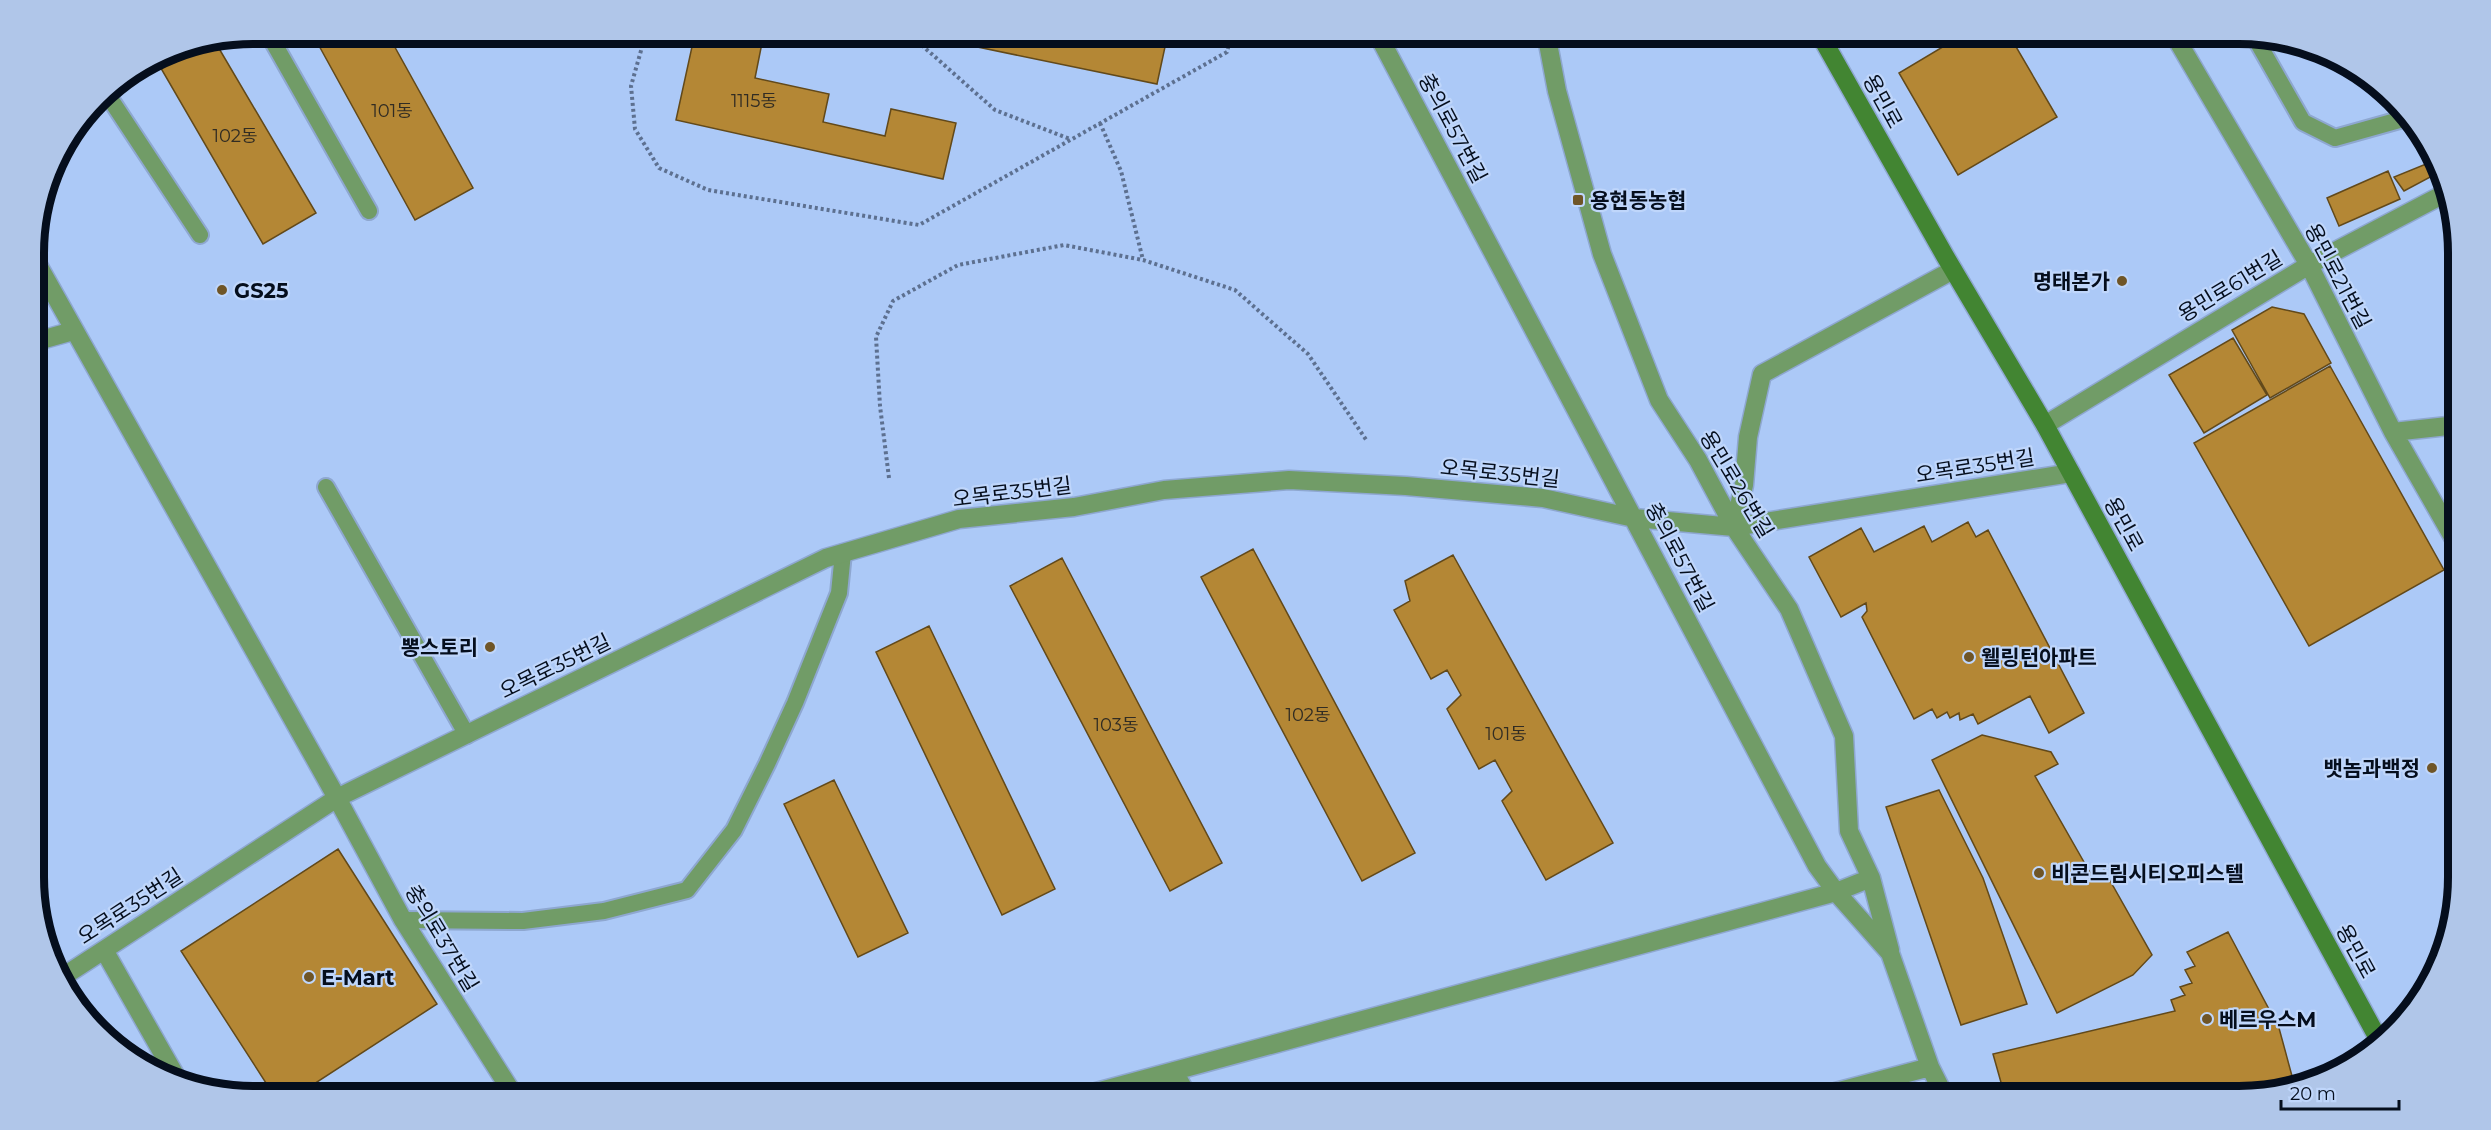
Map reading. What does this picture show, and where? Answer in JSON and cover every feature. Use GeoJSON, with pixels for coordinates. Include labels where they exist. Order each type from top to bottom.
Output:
{"type":"FeatureCollection","features":[{"type":"Feature","properties":{"kind":"street","name":"충의로57번길"},"geometry":{"type":"LineString","coordinates":[[1383,44],[1817,866],[1836,892],[1890,953],[1930,1067],[1940,1086]]}},
{"type":"Feature","properties":{"kind":"street","name":"용민로26번길"},"geometry":{"type":"LineString","coordinates":[[1548,44],[1557,90],[1602,254],[1659,400],[1698,460],[1734,527],[1789,609],[1844,736],[1849,831],[1870,878],[1890,953]]}},
{"type":"Feature","properties":{"kind":"street","name":"용민로"},"geometry":{"type":"LineString","coordinates":[[1825,44],[1953,270],[2045,425],[2376,1034]]}},
{"type":"Feature","properties":{"kind":"street","name":"용민로21번길"},"geometry":{"type":"LineString","coordinates":[[2179,44],[2309,265],[2393,432],[2448,528]]}},
{"type":"Feature","properties":{"kind":"street","name":"용민로61번길"},"geometry":{"type":"LineString","coordinates":[[2045,425],[2309,265],[2439,196]]}},
{"type":"Feature","properties":{"kind":"street"},"geometry":{"type":"LineString","coordinates":[[1734,527],[1744,485],[1748,437],[1762,374],[1953,270]]}},
{"type":"Feature","properties":{"kind":"street","name":"충의로37번길"},"geometry":{"type":"LineString","coordinates":[[44,277],[337,798],[402,920],[508,1086]]}},
{"type":"Feature","properties":{"kind":"street"},"geometry":{"type":"LineString","coordinates":[[44,339],[73,331]]}},
{"type":"Feature","properties":{"kind":"street"},"geometry":{"type":"LineString","coordinates":[[2393,432],[2448,426]]}},
{"type":"Feature","properties":{"kind":"street","name":"오목로35번길"},"geometry":{"type":"LineString","coordinates":[[67,974],[337,798],[826,558],[959,519],[1074,507],[1164,490],[1289,480],[1406,486],[1543,498],[1634,518],[1734,527],[2071,473]]}},
{"type":"Feature","properties":{"kind":"street"},"geometry":{"type":"LineString","coordinates":[[1119,1086],[1836,892],[1870,878]]}},
{"type":"Feature","properties":{"kind":"street"},"geometry":{"type":"LineString","coordinates":[[104,950],[173,1071]]}},
{"type":"Feature","properties":{"kind":"street"},"geometry":{"type":"LineString","coordinates":[[1858,1086],[1930,1067]]}},
{"type":"Feature","properties":{"kind":"street"},"geometry":{"type":"LineString","coordinates":[[1174,1071],[1182,1086]]}},
{"type":"Feature","properties":{"kind":"lane"},"geometry":{"type":"LineString","coordinates":[[274,44],[369,211]]}},
{"type":"Feature","properties":{"kind":"lane"},"geometry":{"type":"LineString","coordinates":[[2259,45],[2302,122],[2335,138],[2399,120]]}},
{"type":"Feature","properties":{"kind":"lane"},"geometry":{"type":"LineString","coordinates":[[111,99],[200,235]]}},
{"type":"Feature","properties":{"kind":"lane"},"geometry":{"type":"LineString","coordinates":[[326,487],[467,735]]}},
{"type":"Feature","properties":{"kind":"lane"},"geometry":{"type":"LineString","coordinates":[[402,920],[523,921],[604,911],[687,890],[734,830],[791,713],[839,593],[843,553]]}},
{"type":"Feature","properties":{"kind":"path"},"geometry":{"type":"LineString","coordinates":[[643,44],[631,86],[635,129],[659,168],[708,190],[919,225],[1227,52],[1229,44]]}},
{"type":"Feature","properties":{"kind":"path"},"geometry":{"type":"LineString","coordinates":[[920,44],[995,110],[1071,140]]}},
{"type":"Feature","properties":{"kind":"path"},"geometry":{"type":"LineString","coordinates":[[1100,123],[1121,171],[1143,260]]}},
{"type":"Feature","properties":{"kind":"path"},"geometry":{"type":"LineString","coordinates":[[888,478],[880,406],[876,337],[893,301],[958,265],[1064,245],[1143,260],[1235,290],[1308,354],[1367,441]]}},
{"type":"Feature","properties":{"kind":"building"},"geometry":{"type":"Polygon","coordinates":[[[318,44],[393,44],[473,188],[415,220],[318,44]]]}},
{"type":"Feature","properties":{"kind":"building"},"geometry":{"type":"Polygon","coordinates":[[[693,44],[762,44],[755,78],[829,94],[823,122],[885,136],[891,109],[956,123],[943,179],[676,120],[693,44]]]}},
{"type":"Feature","properties":{"kind":"building"},"geometry":{"type":"Polygon","coordinates":[[[963,44],[1166,44],[1157,84],[963,44]]]}},
{"type":"Feature","properties":{"kind":"building"},"geometry":{"type":"Polygon","coordinates":[[[1948,44],[2014,44],[2057,117],[1958,175],[1899,73],[1948,44]]]}},
{"type":"Feature","properties":{"kind":"building"},"geometry":{"type":"Polygon","coordinates":[[[218,47],[316,213],[263,244],[159,65],[172,59],[218,47]]]}},
{"type":"Feature","properties":{"kind":"building"},"geometry":{"type":"Polygon","coordinates":[[[2428,163],[2433,176],[2404,191],[2394,177],[2428,163]]]}},
{"type":"Feature","properties":{"kind":"building"},"geometry":{"type":"Polygon","coordinates":[[[2388,171],[2400,199],[2339,226],[2327,198],[2388,171]]]}},
{"type":"Feature","properties":{"kind":"building"},"geometry":{"type":"Polygon","coordinates":[[[2272,307],[2304,314],[2331,363],[2270,398],[2232,330],[2272,307]]]}},
{"type":"Feature","properties":{"kind":"building"},"geometry":{"type":"Polygon","coordinates":[[[2233,338],[2267,395],[2204,433],[2169,375],[2233,338]]]}},
{"type":"Feature","properties":{"kind":"building"},"geometry":{"type":"Polygon","coordinates":[[[2330,366],[2444,570],[2309,646],[2194,443],[2330,366]]]}},
{"type":"Feature","properties":{"kind":"building","name":"웰링턴아파트"},"geometry":{"type":"Polygon","coordinates":[[[1968,522],[1976,537],[1988,530],[2084,713],[2049,733],[2030,696],[1978,724],[1973,714],[1960,720],[1959,713],[1950,718],[1947,712],[1937,718],[1932,709],[1914,719],[1862,617],[1867,611],[1866,603],[1841,617],[1809,557],[1861,528],[1874,552],[1924,526],[1932,542],[1968,522]]]}},
{"type":"Feature","properties":{"kind":"building"},"geometry":{"type":"Polygon","coordinates":[[[1253,549],[1415,853],[1362,881],[1201,577],[1253,549]]]}},
{"type":"Feature","properties":{"kind":"building"},"geometry":{"type":"Polygon","coordinates":[[[1453,555],[1613,843],[1546,880],[1502,801],[1512,791],[1495,760],[1479,769],[1447,709],[1461,695],[1447,670],[1431,679],[1394,610],[1410,601],[1405,581],[1453,555]]]}},
{"type":"Feature","properties":{"kind":"building"},"geometry":{"type":"Polygon","coordinates":[[[1062,558],[1222,863],[1170,891],[1010,586],[1062,558]]]}},
{"type":"Feature","properties":{"kind":"building"},"geometry":{"type":"Polygon","coordinates":[[[929,626],[1055,889],[1002,915],[876,652],[929,626]]]}},
{"type":"Feature","properties":{"kind":"building","name":"비콘드림시티오피스텔"},"geometry":{"type":"Polygon","coordinates":[[[1982,735],[2051,752],[2058,764],[2035,776],[2092,876],[2104,870],[2152,955],[2133,975],[2057,1013],[1932,760],[1982,735]]]}},
{"type":"Feature","properties":{"kind":"building"},"geometry":{"type":"Polygon","coordinates":[[[834,780],[908,933],[858,957],[784,804],[834,780]]]}},
{"type":"Feature","properties":{"kind":"building"},"geometry":{"type":"Polygon","coordinates":[[[1939,790],[1983,878],[2027,1004],[1961,1025],[1886,807],[1939,790]]]}},
{"type":"Feature","properties":{"kind":"building","name":"E-Mart"},"geometry":{"type":"Polygon","coordinates":[[[338,849],[437,1004],[311,1086],[268,1086],[181,951],[338,849]]]}},
{"type":"Feature","properties":{"kind":"building","name":"베르우스M"},"geometry":{"type":"Polygon","coordinates":[[[2228,932],[2279,1028],[2292,1076],[2253,1086],[2002,1086],[1993,1054],[2175,1011],[2171,1000],[2185,995],[2180,987],[2192,983],[2185,970],[2195,966],[2187,952],[2228,932]]]}},
{"type":"Feature","properties":{"kind":"place","name":"용현동농협"},"geometry":{"type":"Point","coordinates":[1578,200]}},
{"type":"Feature","properties":{"kind":"place","name":"명태본가"},"geometry":{"type":"Point","coordinates":[2122,281]}},
{"type":"Feature","properties":{"kind":"place","name":"GS25"},"geometry":{"type":"Point","coordinates":[222,290]}},
{"type":"Feature","properties":{"kind":"place","name":"뽕스토리"},"geometry":{"type":"Point","coordinates":[490,647]}},
{"type":"Feature","properties":{"kind":"place","name":"웰링턴아파트"},"geometry":{"type":"Point","coordinates":[1969,657]}},
{"type":"Feature","properties":{"kind":"place","name":"뱃놈과백정"},"geometry":{"type":"Point","coordinates":[2432,768]}},
{"type":"Feature","properties":{"kind":"place","name":"비콘드림시티오피스텔"},"geometry":{"type":"Point","coordinates":[2039,873]}},
{"type":"Feature","properties":{"kind":"place","name":"E-Mart"},"geometry":{"type":"Point","coordinates":[309,977]}},
{"type":"Feature","properties":{"kind":"place","name":"베르우스M"},"geometry":{"type":"Point","coordinates":[2207,1019]}}]}
